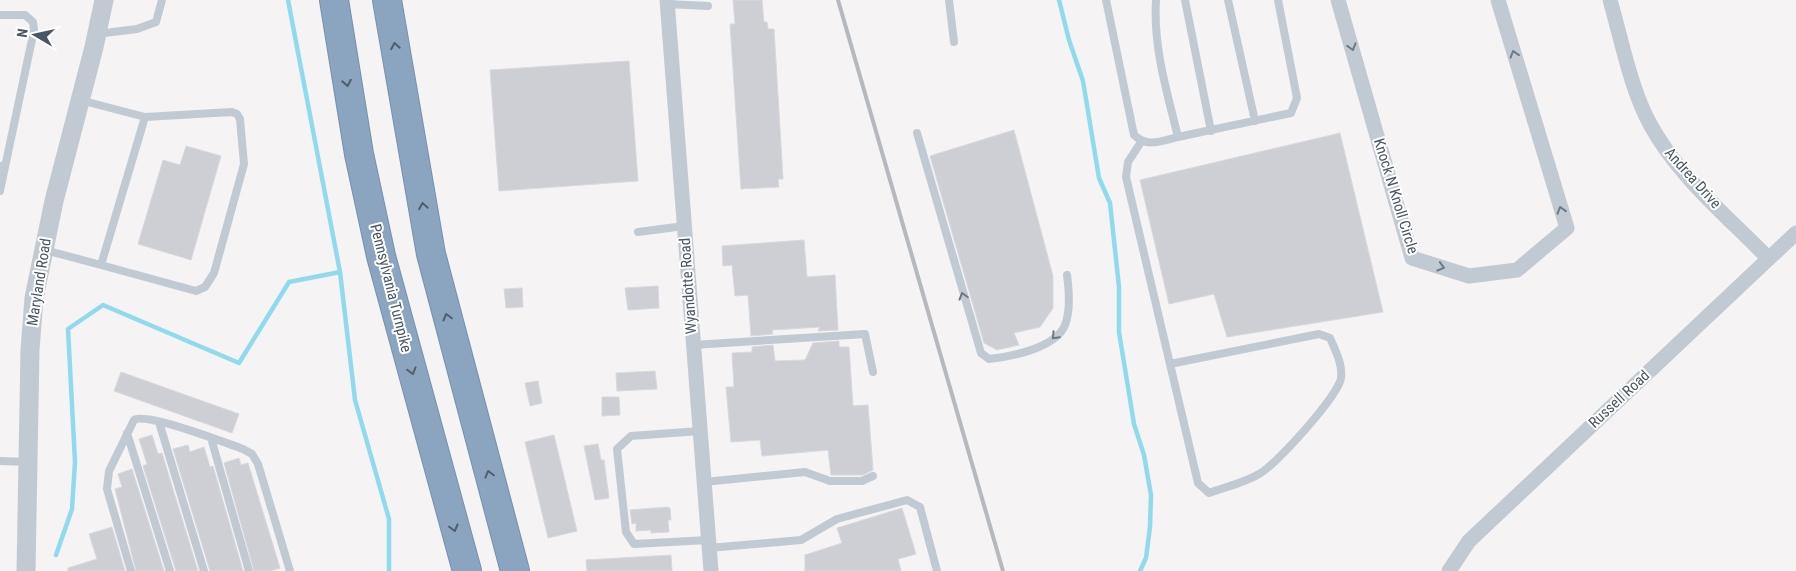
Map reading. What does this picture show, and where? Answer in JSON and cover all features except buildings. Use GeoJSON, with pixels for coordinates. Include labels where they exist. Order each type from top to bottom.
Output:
{"type":"FeatureCollection","features":[{"type":"Feature","properties":{"kind":"highway","name":"Pennsylvania Turnpike"},"geometry":{"type":"LineString","coordinates":[[334,0],[359,154],[381,256],[467,571]]}},
{"type":"Feature","properties":{"kind":"highway"},"geometry":{"type":"LineString","coordinates":[[387,0],[431,254],[515,571]]}},
{"type":"Feature","properties":{"kind":"street","name":"Maryland Road"},"geometry":{"type":"LineString","coordinates":[[26,571],[30,350],[34,298],[43,249],[104,0]]}},
{"type":"Feature","properties":{"kind":"street","name":"Knock N Knoll Circle"},"geometry":{"type":"LineString","coordinates":[[1338,0],[1412,258],[1469,276],[1517,270],[1567,228],[1498,0]]}},
{"type":"Feature","properties":{"kind":"street","name":"Andrea Drive"},"geometry":{"type":"LineString","coordinates":[[1610,0],[1633,79],[1649,122],[1672,159],[1768,258]]}},
{"type":"Feature","properties":{"kind":"street","name":"Wyandotte Road"},"geometry":{"type":"LineString","coordinates":[[667,2],[711,571]]}},
{"type":"Feature","properties":{"kind":"street","name":"Russell Road"},"geometry":{"type":"LineString","coordinates":[[1449,571],[1469,541],[1796,233]]}},
{"type":"Feature","properties":{"kind":"lane"},"geometry":{"type":"LineString","coordinates":[[97,34],[137,30],[156,22],[162,0]]}},
{"type":"Feature","properties":{"kind":"lane"},"geometry":{"type":"LineString","coordinates":[[949,0],[954,42]]}},
{"type":"Feature","properties":{"kind":"lane"},"geometry":{"type":"LineString","coordinates":[[1106,0],[1134,135],[1141,142],[1151,144],[1291,113],[1296,105],[1297,98],[1278,0]]}},
{"type":"Feature","properties":{"kind":"lane"},"geometry":{"type":"LineString","coordinates":[[1156,0],[1155,20],[1160,66],[1178,137]]}},
{"type":"Feature","properties":{"kind":"lane"},"geometry":{"type":"LineString","coordinates":[[1185,0],[1211,131]]}},
{"type":"Feature","properties":{"kind":"lane"},"geometry":{"type":"LineString","coordinates":[[1228,0],[1254,121]]}},
{"type":"Feature","properties":{"kind":"lane"},"geometry":{"type":"LineString","coordinates":[[667,2],[708,6]]}},
{"type":"Feature","properties":{"kind":"lane"},"geometry":{"type":"LineString","coordinates":[[0,15],[24,15],[30,19],[34,30],[2,166],[0,191]]}},
{"type":"Feature","properties":{"kind":"lane"},"geometry":{"type":"LineString","coordinates":[[43,249],[196,291],[205,287],[214,272],[244,164],[240,119],[237,114],[232,112],[145,117],[80,100]]}},
{"type":"Feature","properties":{"kind":"lane"},"geometry":{"type":"LineString","coordinates":[[101,265],[145,117]]}},
{"type":"Feature","properties":{"kind":"lane"},"geometry":{"type":"LineString","coordinates":[[917,133],[981,354],[989,359],[1006,357],[1048,343],[1065,326],[1069,297],[1066,275]]}},
{"type":"Feature","properties":{"kind":"lane"},"geometry":{"type":"LineString","coordinates":[[1141,142],[1128,162],[1126,177],[1170,364],[1198,483],[1208,493],[1261,474],[1303,432],[1335,392],[1341,379],[1340,360],[1330,338],[1319,334],[1170,364]]}},
{"type":"Feature","properties":{"kind":"lane"},"geometry":{"type":"LineString","coordinates":[[638,232],[684,226]]}},
{"type":"Feature","properties":{"kind":"lane"},"geometry":{"type":"LineString","coordinates":[[693,345],[865,334],[873,372]]}},
{"type":"Feature","properties":{"kind":"lane"},"geometry":{"type":"LineString","coordinates":[[131,571],[107,489],[109,471],[127,433],[137,418],[159,422],[211,438],[252,454],[258,464],[290,571]]}},
{"type":"Feature","properties":{"kind":"lane"},"geometry":{"type":"LineString","coordinates":[[159,422],[204,571]]}},
{"type":"Feature","properties":{"kind":"lane"},"geometry":{"type":"LineString","coordinates":[[700,431],[631,436],[617,449],[626,532],[634,544],[708,544],[801,540],[837,519],[907,500],[920,507],[936,571]]}},
{"type":"Feature","properties":{"kind":"lane"},"geometry":{"type":"LineString","coordinates":[[127,433],[170,571]]}},
{"type":"Feature","properties":{"kind":"lane"},"geometry":{"type":"LineString","coordinates":[[211,438],[249,571]]}},
{"type":"Feature","properties":{"kind":"lane"},"geometry":{"type":"LineString","coordinates":[[0,461],[28,462]]}},
{"type":"Feature","properties":{"kind":"lane"},"geometry":{"type":"LineString","coordinates":[[704,482],[805,472],[830,481],[862,481],[873,476]]}},
{"type":"Feature","properties":{"kind":"waterway"},"geometry":{"type":"LineString","coordinates":[[288,0],[340,272],[355,400],[389,519],[389,571]]}},
{"type":"Feature","properties":{"kind":"waterway"},"geometry":{"type":"LineString","coordinates":[[1059,0],[1069,40],[1083,81],[1099,178],[1110,203],[1119,287],[1119,332],[1134,424],[1144,455],[1151,495],[1150,527],[1146,558],[1140,571]]}},
{"type":"Feature","properties":{"kind":"waterway"},"geometry":{"type":"LineString","coordinates":[[56,555],[72,509],[75,462],[68,329],[103,305],[239,363],[289,282],[340,272]]}},
{"type":"Feature","properties":{"kind":"railway"},"geometry":{"type":"LineString","coordinates":[[838,0],[1003,571]]}}]}
